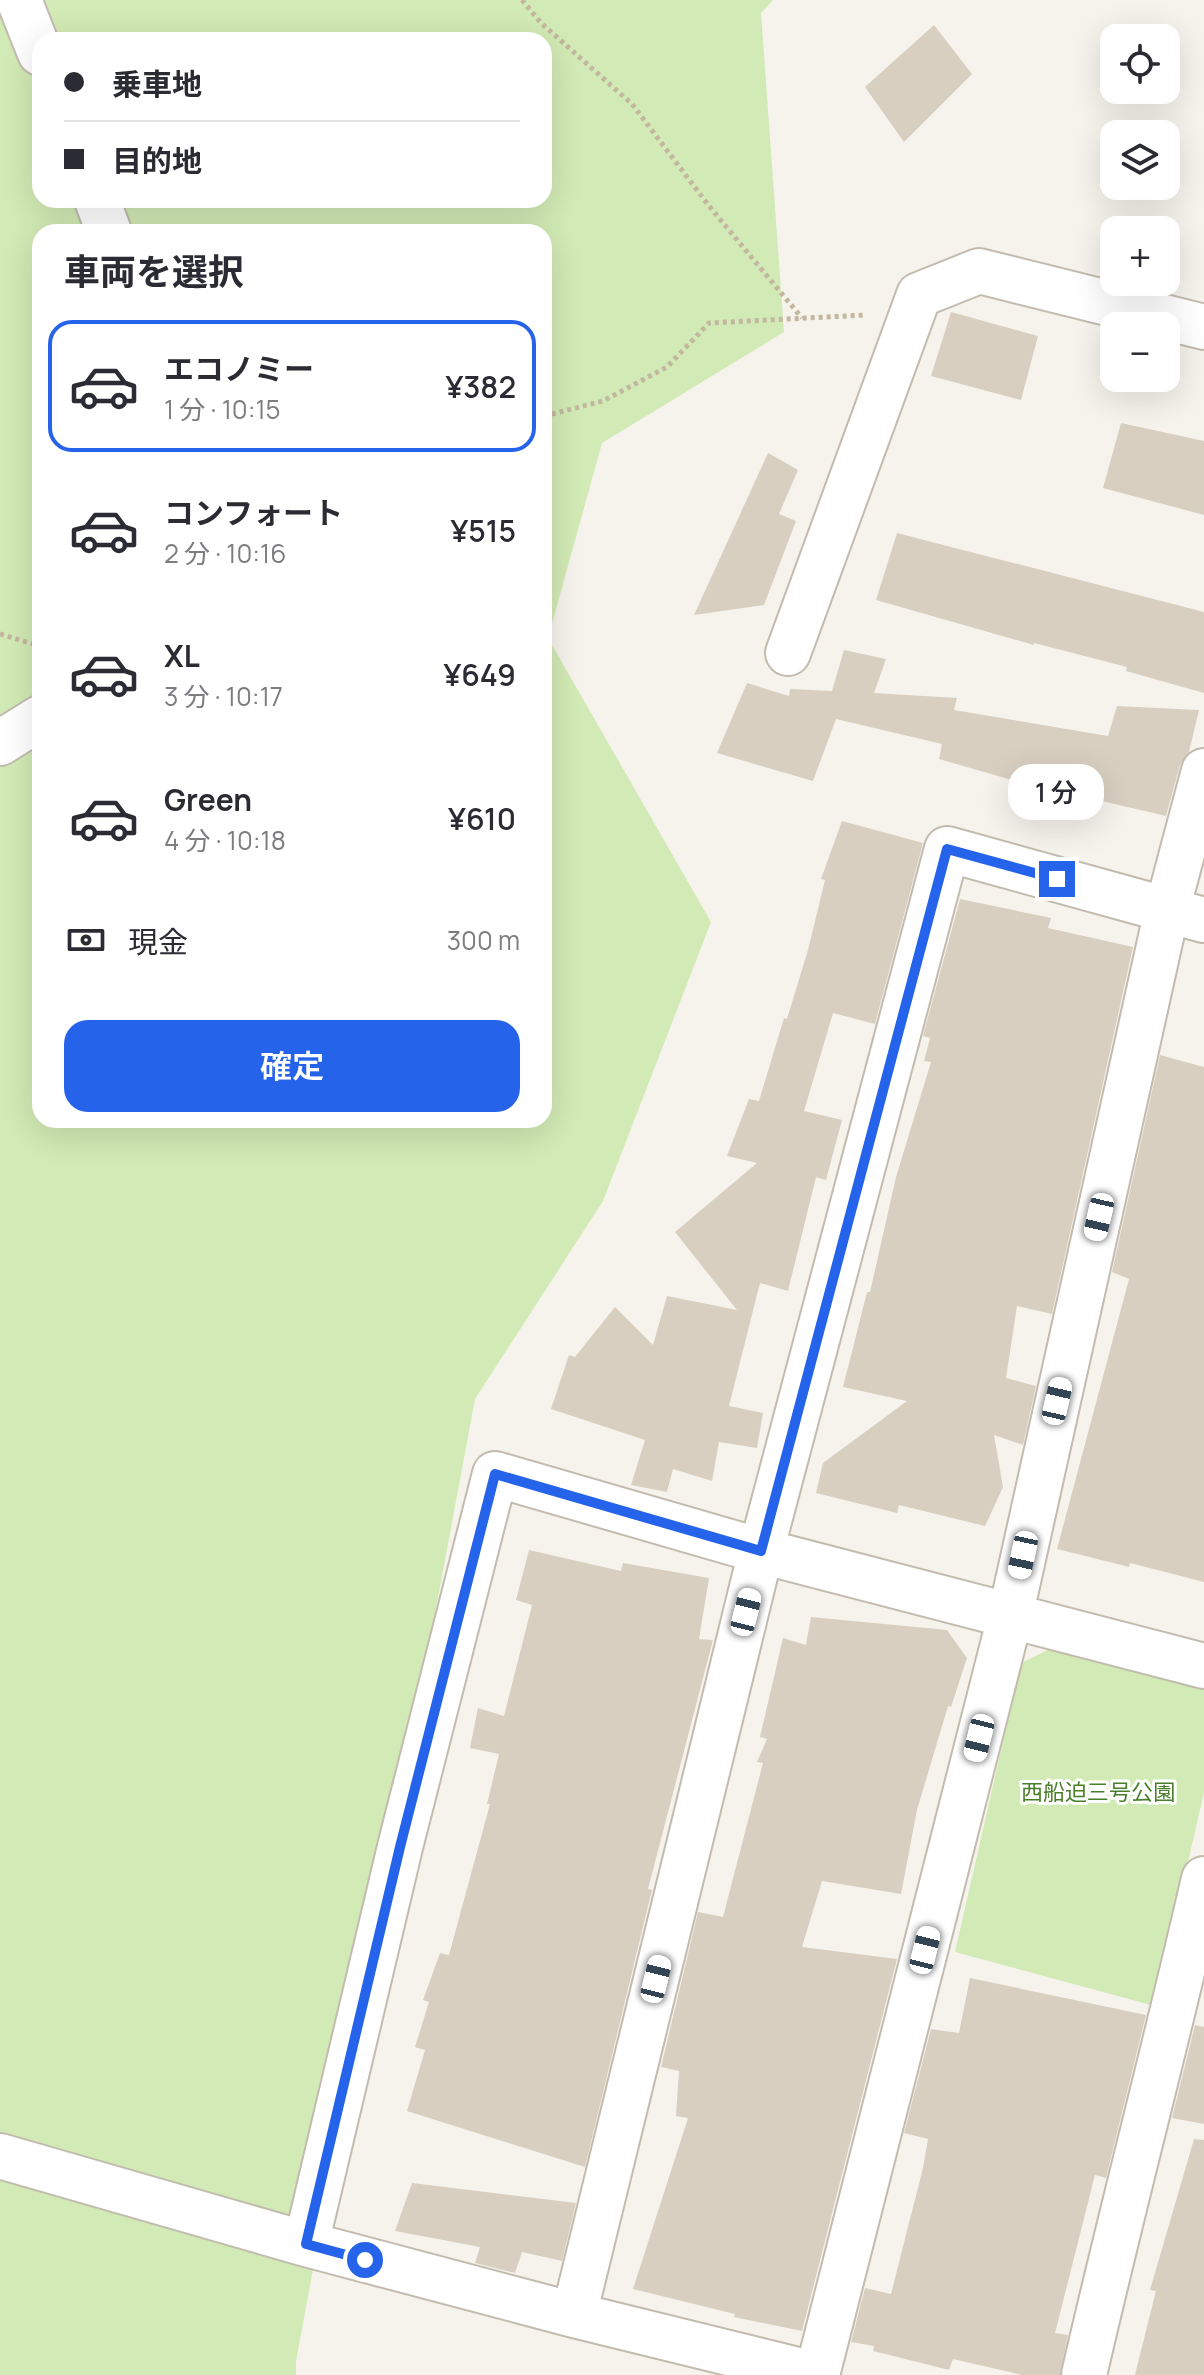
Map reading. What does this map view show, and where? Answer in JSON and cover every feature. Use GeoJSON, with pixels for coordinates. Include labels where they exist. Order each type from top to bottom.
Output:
{"type":"FeatureCollection","features":[{"type":"Feature","properties":{"kind":"street"},"geometry":{"type":"LineString","coordinates":[[19,0],[32,33]]}},
{"type":"Feature","properties":{"kind":"street"},"geometry":{"type":"LineString","coordinates":[[788,653],[919,295],[979,271],[1204,327]]}},
{"type":"Feature","properties":{"kind":"street"},"geometry":{"type":"LineString","coordinates":[[0,743],[32,723]]}},
{"type":"Feature","properties":{"kind":"street"},"geometry":{"type":"LineString","coordinates":[[0,2156],[306,2244],[818,2375],[1186,915],[1204,771]]}},
{"type":"Feature","properties":{"kind":"street"},"geometry":{"type":"LineString","coordinates":[[574,2315],[761,1551],[947,849],[1186,915]]}},
{"type":"Feature","properties":{"kind":"street"},"geometry":{"type":"LineString","coordinates":[[306,2244],[400,1847],[495,1474],[761,1551],[1204,1666]]}},
{"type":"Feature","properties":{"kind":"street"},"geometry":{"type":"LineString","coordinates":[[1084,2375],[1204,1879]]}},
{"type":"Feature","properties":{"kind":"path"},"geometry":{"type":"LineString","coordinates":[[522,0],[551,32]]}},
{"type":"Feature","properties":{"kind":"path"},"geometry":{"type":"LineString","coordinates":[[552,33],[632,104],[709,206],[802,318]]}},
{"type":"Feature","properties":{"kind":"path"},"geometry":{"type":"LineString","coordinates":[[552,414],[603,401],[667,367],[709,323],[913,315]]}},
{"type":"Feature","properties":{"kind":"path"},"geometry":{"type":"LineString","coordinates":[[0,634],[32,644]]}},
{"type":"Feature","properties":{"kind":"green space"},"geometry":{"type":"Polygon","coordinates":[[[0,0],[773,0],[761,13],[784,332],[602,443],[552,624],[552,224],[32,224],[32,1128],[552,1128],[552,645],[711,922],[603,1201],[475,1399],[296,2361],[296,2375],[0,2375],[0,0]]]}},
{"type":"Feature","properties":{"kind":"green space","name":"西船迫三号公園"},"geometry":{"type":"Polygon","coordinates":[[[1050,1649],[1201,1684],[1204,1688],[1204,1792],[1155,2006],[955,1952],[1021,1663],[1050,1649]]]}},
{"type":"Feature","properties":{"kind":"building"},"geometry":{"type":"Polygon","coordinates":[[[934,25],[972,74],[904,142],[865,87],[934,25]]]}},
{"type":"Feature","properties":{"kind":"building"},"geometry":{"type":"Polygon","coordinates":[[[951,312],[1038,336],[1021,400],[931,376],[951,312]]]}},
{"type":"Feature","properties":{"kind":"building"},"geometry":{"type":"Polygon","coordinates":[[[1121,423],[1204,441],[1204,515],[1103,488],[1121,423]]]}},
{"type":"Feature","properties":{"kind":"building"},"geometry":{"type":"Polygon","coordinates":[[[768,453],[798,470],[779,514],[796,521],[764,605],[694,615],[768,453]]]}},
{"type":"Feature","properties":{"kind":"building"},"geometry":{"type":"Polygon","coordinates":[[[897,533],[1204,612],[1204,693],[1126,671],[1127,667],[1034,645],[876,600],[897,533]]]}},
{"type":"Feature","properties":{"kind":"building"},"geometry":{"type":"Polygon","coordinates":[[[844,650],[886,659],[874,693],[957,698],[954,710],[1108,736],[1117,706],[1199,710],[1189,752],[1180,765],[1166,816],[1072,794],[1071,797],[939,759],[942,744],[836,719],[813,781],[717,753],[747,683],[789,696],[790,689],[832,691],[844,650]]]}},
{"type":"Feature","properties":{"kind":"building"},"geometry":{"type":"Polygon","coordinates":[[[842,821],[923,843],[875,1024],[833,1013],[804,1111],[842,1120],[826,1180],[816,1177],[788,1291],[760,1283],[729,1406],[763,1413],[757,1448],[719,1442],[712,1481],[673,1469],[667,1492],[631,1485],[645,1440],[551,1409],[569,1355],[575,1357],[615,1307],[653,1345],[667,1296],[737,1310],[675,1232],[757,1163],[727,1156],[749,1099],[759,1101],[808,950],[825,880],[821,879],[842,821]]]}},
{"type":"Feature","properties":{"kind":"building"},"geometry":{"type":"Polygon","coordinates":[[[960,899],[1051,918],[1048,928],[1133,947],[1052,1314],[1017,1306],[1006,1378],[1036,1386],[1023,1445],[994,1435],[1003,1487],[985,1526],[899,1505],[897,1513],[816,1493],[823,1463],[907,1401],[843,1387],[867,1292],[870,1292],[896,1177],[931,1062],[924,1061],[930,1038],[923,1036],[960,899]]]}},
{"type":"Feature","properties":{"kind":"building"},"geometry":{"type":"Polygon","coordinates":[[[1160,1055],[1204,1067],[1204,1582],[1057,1549],[1129,1279],[1112,1272],[1160,1055]]]}},
{"type":"Feature","properties":{"kind":"building"},"geometry":{"type":"Polygon","coordinates":[[[529,1550],[621,1571],[623,1563],[709,1578],[699,1639],[713,1640],[648,1889],[652,1890],[585,2167],[407,2111],[425,2050],[415,2047],[429,2002],[423,2000],[440,1953],[449,1955],[490,1804],[487,1804],[499,1754],[470,1748],[478,1708],[504,1716],[532,1605],[516,1600],[529,1550]]]}},
{"type":"Feature","properties":{"kind":"building"},"geometry":{"type":"Polygon","coordinates":[[[811,1617],[947,1630],[967,1658],[951,1707],[948,1706],[917,1810],[901,1894],[822,1881],[802,1947],[897,1959],[802,2331],[734,2317],[735,2314],[633,2289],[688,2118],[676,2116],[679,2071],[661,2067],[698,1912],[723,1917],[763,1763],[757,1762],[767,1739],[760,1737],[783,1638],[806,1645],[811,1617]]]}},
{"type":"Feature","properties":{"kind":"building"},"geometry":{"type":"Polygon","coordinates":[[[970,1978],[1146,2015],[1106,2178],[1095,2175],[1055,2333],[1068,2335],[1060,2375],[1022,2375],[953,2359],[949,2370],[873,2351],[874,2346],[851,2342],[865,2288],[891,2294],[928,2139],[904,2133],[931,2029],[959,2033],[970,1978]]]}},
{"type":"Feature","properties":{"kind":"building"},"geometry":{"type":"Polygon","coordinates":[[[1195,2025],[1204,2027],[1204,2124],[1172,2118],[1195,2025]]]}},
{"type":"Feature","properties":{"kind":"building"},"geometry":{"type":"Polygon","coordinates":[[[1194,2139],[1204,2140],[1204,2375],[1135,2375],[1156,2291],[1150,2290],[1194,2139]]]}},
{"type":"Feature","properties":{"kind":"building"},"geometry":{"type":"Polygon","coordinates":[[[412,2183],[576,2203],[562,2261],[522,2252],[515,2273],[475,2263],[480,2247],[395,2231],[412,2183]]]}},
{"type":"Feature","properties":{"kind":"route"},"geometry":{"type":"LineString","coordinates":[[365,2260],[306,2244],[400,1847],[495,1474],[761,1551],[947,849],[1057,879]]}}]}
